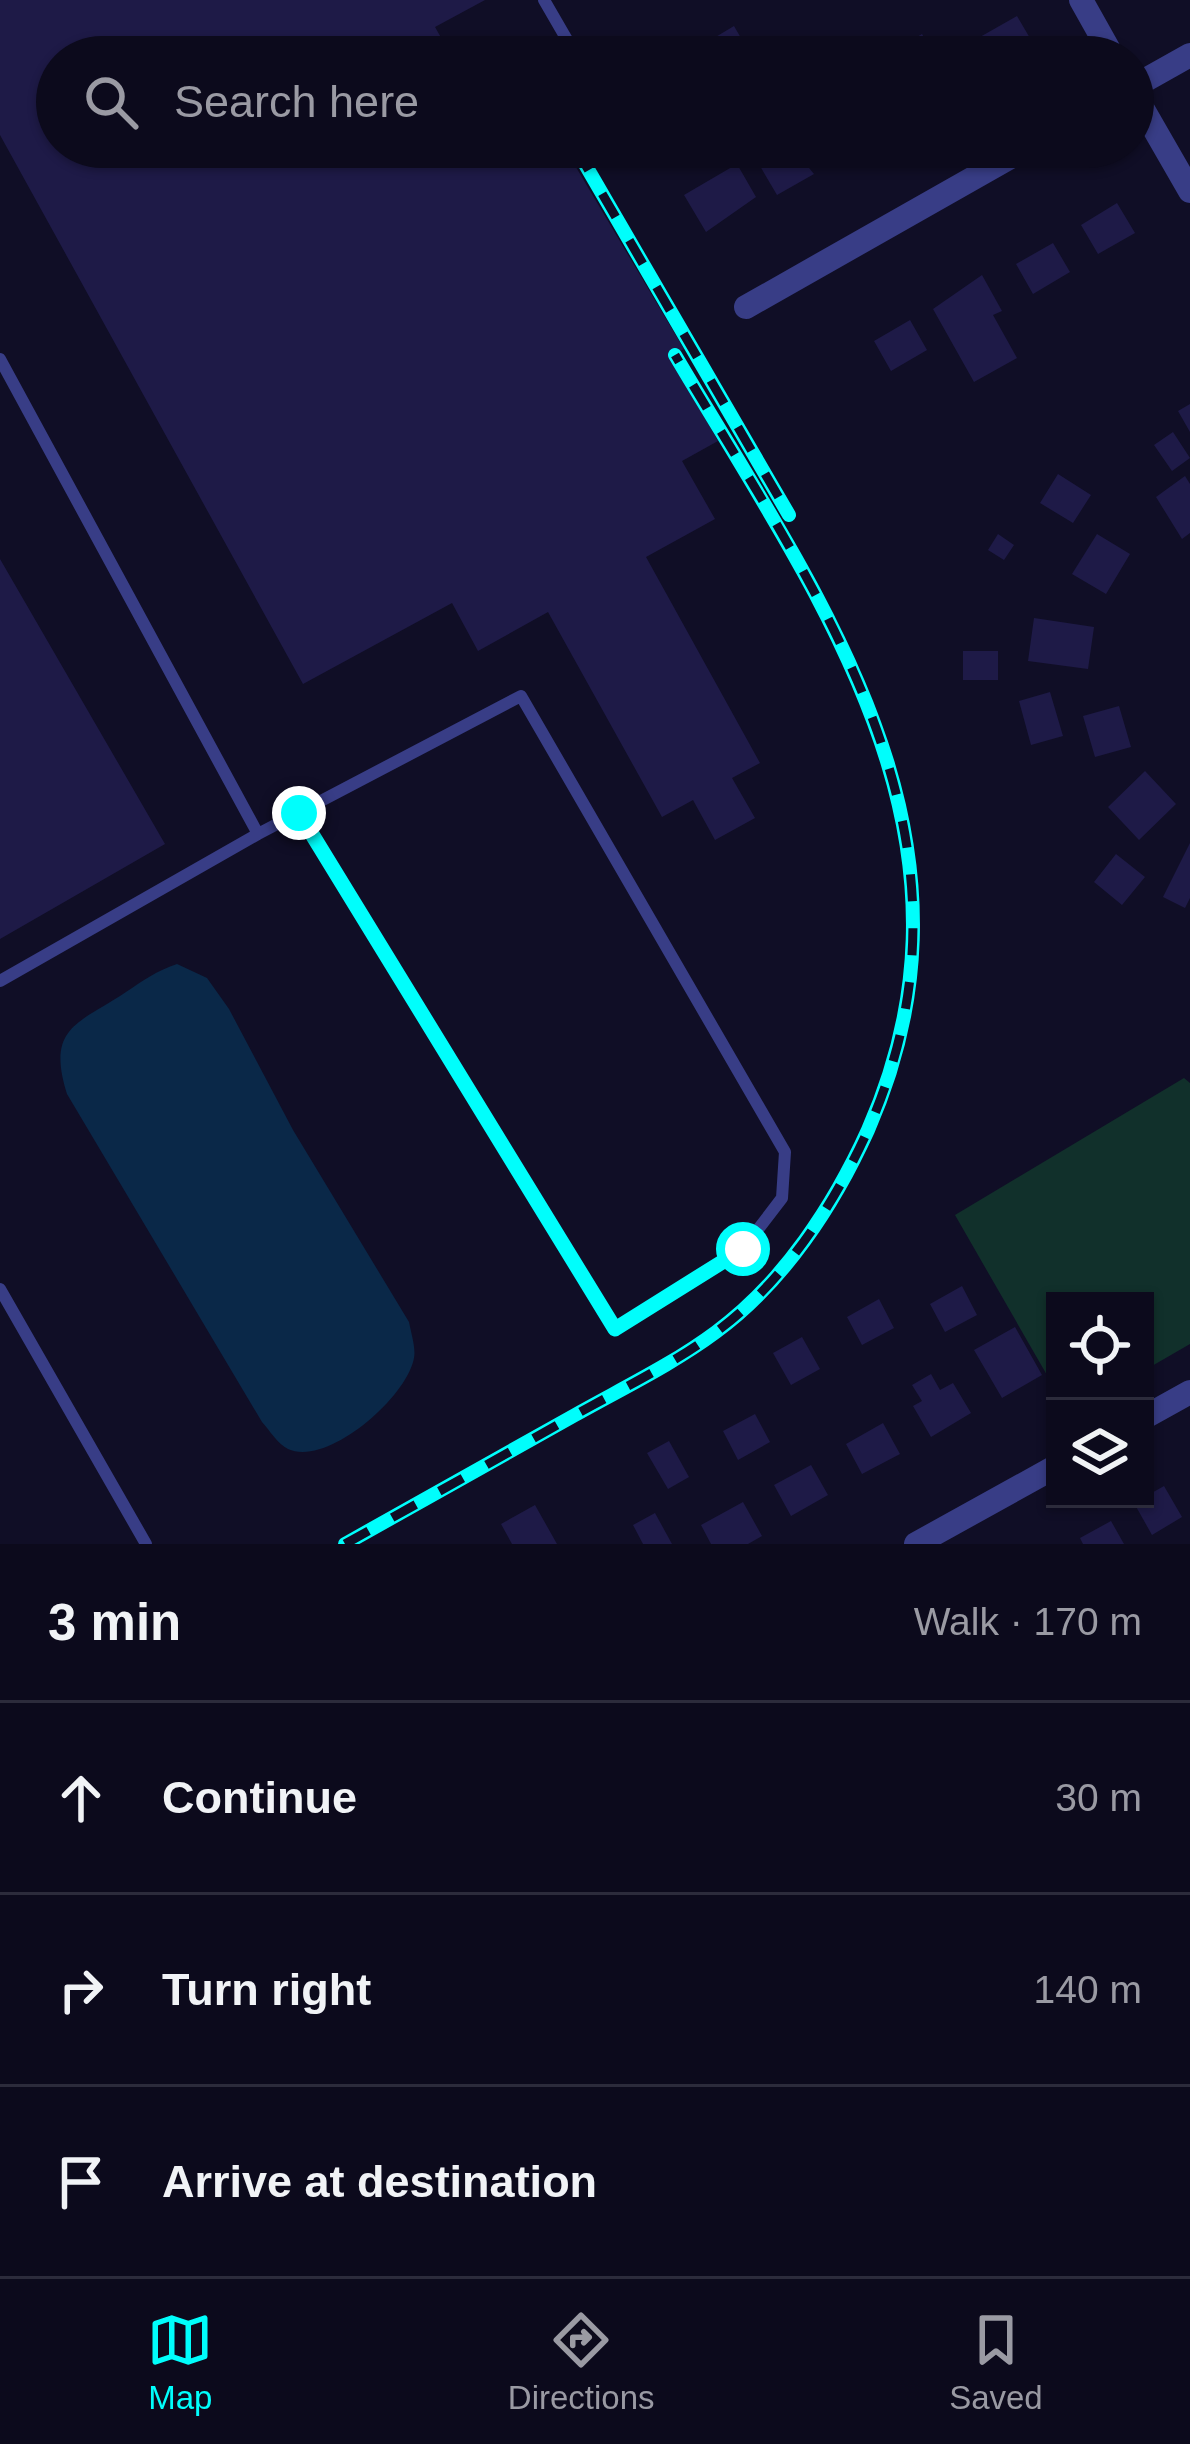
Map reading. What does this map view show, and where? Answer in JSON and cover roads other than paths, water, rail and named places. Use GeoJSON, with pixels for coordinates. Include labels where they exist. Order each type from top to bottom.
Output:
{"type":"FeatureCollection","features":[{"type":"Feature","properties":{"kind":"street"},"geometry":{"type":"LineString","coordinates":[[1081,0],[1101,36]]}},
{"type":"Feature","properties":{"kind":"street"},"geometry":{"type":"LineString","coordinates":[[1154,76],[1190,55]]}},
{"type":"Feature","properties":{"kind":"street"},"geometry":{"type":"LineString","coordinates":[[1154,126],[1190,190]]}},
{"type":"Feature","properties":{"kind":"street"},"geometry":{"type":"LineString","coordinates":[[746,307],[991,168]]}},
{"type":"Feature","properties":{"kind":"street"},"geometry":{"type":"LineString","coordinates":[[1154,1412],[1190,1392]]}},
{"type":"Feature","properties":{"kind":"street"},"geometry":{"type":"LineString","coordinates":[[916,1544],[1046,1472]]}},
{"type":"Feature","properties":{"kind":"lane"},"geometry":{"type":"LineString","coordinates":[[544,0],[565,36]]}},
{"type":"Feature","properties":{"kind":"lane"},"geometry":{"type":"LineString","coordinates":[[0,359],[259,834]]}},
{"type":"Feature","properties":{"kind":"lane"},"geometry":{"type":"LineString","coordinates":[[0,980],[259,834],[521,696],[785,1152],[782,1198],[743,1249],[615,1329],[299,813]]}},
{"type":"Feature","properties":{"kind":"lane"},"geometry":{"type":"LineString","coordinates":[[0,1289],[146,1544]]}},
{"type":"Feature","properties":{"kind":"water"},"geometry":{"type":"Polygon","coordinates":[[[177,964],[207,978],[229,1009],[293,1130],[409,1322],[414,1358],[397,1391],[363,1425],[324,1448],[288,1449],[262,1422],[67,1094],[61,1054],[71,1030],[177,964]]]}},
{"type":"Feature","properties":{"kind":"railway"},"geometry":{"type":"LineString","coordinates":[[587,168],[789,515]]}},
{"type":"Feature","properties":{"kind":"railway"},"geometry":{"type":"LineString","coordinates":[[345,1544],[665,1365],[741,1312],[785,1266],[839,1186],[868,1130],[903,1022],[913,919],[902,819],[874,723],[834,630],[675,355]]}}]}
